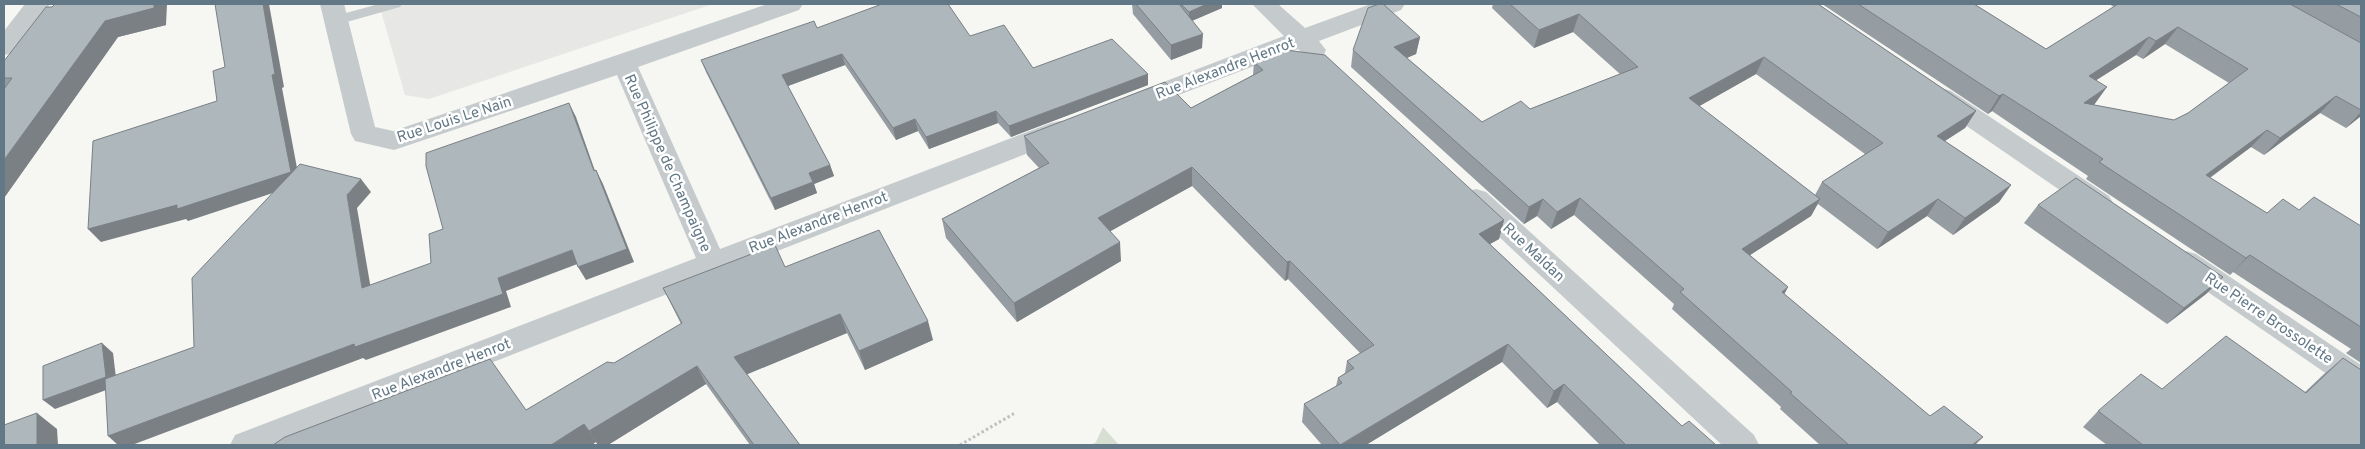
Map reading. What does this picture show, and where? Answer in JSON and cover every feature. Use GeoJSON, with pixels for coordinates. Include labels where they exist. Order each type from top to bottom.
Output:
{"type":"FeatureCollection","features":[{"type":"Feature","properties":{"kind":"street"},"geometry":{"type":"LineString","coordinates":[[4,47],[38,4]]}},
{"type":"Feature","properties":{"kind":"street"},"geometry":{"type":"LineString","coordinates":[[624,63],[791,4]]}},
{"type":"Feature","properties":{"kind":"street"},"geometry":{"type":"LineString","coordinates":[[1264,4],[1331,66]]}},
{"type":"Feature","properties":{"kind":"street","name":"Rue Alexandre Henrot"},"geometry":{"type":"LineString","coordinates":[[1117,109],[1393,4]]}},
{"type":"Feature","properties":{"kind":"street","name":"Rue Louis Le Nain"},"geometry":{"type":"LineString","coordinates":[[334,12],[364,134],[394,141],[624,63]]}},
{"type":"Feature","properties":{"kind":"street","name":"Rue Philippe de Champaigne"},"geometry":{"type":"LineString","coordinates":[[624,63],[712,264]]}},
{"type":"Feature","properties":{"kind":"street"},"geometry":{"type":"LineString","coordinates":[[1919,81],[2115,214]]}},
{"type":"Feature","properties":{"kind":"street","name":"Rue Alexandre Henrot"},"geometry":{"type":"LineString","coordinates":[[246,445],[1080,123]]}},
{"type":"Feature","properties":{"kind":"street","name":"Rue Maldan"},"geometry":{"type":"LineString","coordinates":[[1456,181],[1744,445]]}},
{"type":"Feature","properties":{"kind":"street","name":"Rue Pierre Brossolette"},"geometry":{"type":"LineString","coordinates":[[2165,248],[2361,381]]}},
{"type":"Feature","properties":{"kind":"lane","name":"Rue Louis Le Nain"},"geometry":{"type":"LineString","coordinates":[[334,12],[395,4]]}},
{"type":"Feature","properties":{"kind":"path"},"geometry":{"type":"LineString","coordinates":[[960,445],[1015,413]]}},
{"type":"Feature","properties":{"kind":"shaded area"},"geometry":{"type":"Polygon","coordinates":[[[379,4],[713,4],[429,99],[405,95],[379,4]]]}},
{"type":"Feature","properties":{"kind":"shaded area"},"geometry":{"type":"Polygon","coordinates":[[[1103,427],[1119,445],[1092,445],[1096,442],[1103,427]]]}},
{"type":"Feature","properties":{"kind":"building"},"geometry":{"type":"Polygon","coordinates":[[[55,4],[154,4],[154,8],[105,21],[4,160],[4,89],[12,78],[4,78],[4,61],[46,7],[52,7],[55,4]]]}},
{"type":"Feature","properties":{"kind":"building"},"geometry":{"type":"Polygon","coordinates":[[[215,4],[263,4],[275,74],[272,75],[291,172],[177,209],[177,205],[88,229],[93,141],[217,101],[213,71],[225,67],[215,4]]]}},
{"type":"Feature","properties":{"kind":"building"},"geometry":{"type":"Polygon","coordinates":[[[882,4],[948,4],[970,36],[1004,25],[1033,68],[1112,39],[1148,74],[1009,126],[996,111],[926,137],[915,119],[893,128],[842,54],[782,75],[830,165],[809,173],[813,182],[771,198],[701,60],[814,21],[817,28],[882,4]]]}},
{"type":"Feature","properties":{"kind":"building"},"geometry":{"type":"Polygon","coordinates":[[[1136,4],[1179,4],[1203,34],[1171,45],[1136,4]]]}},
{"type":"Feature","properties":{"kind":"building"},"geometry":{"type":"Polygon","coordinates":[[[1181,4],[1207,4],[1189,12],[1181,4]]]}},
{"type":"Feature","properties":{"kind":"building"},"geometry":{"type":"Polygon","coordinates":[[[1383,4],[1420,37],[1394,47],[1482,122],[1521,101],[1530,109],[1638,67],[1579,14],[1539,30],[1510,4],[1818,4],[1976,111],[1937,136],[2011,185],[1965,218],[1938,199],[1888,232],[1822,182],[1883,143],[1764,57],[1689,98],[1820,199],[1742,249],[1788,287],[1782,292],[1930,416],[1944,406],[1983,437],[1972,445],[1849,445],[1680,292],[1684,289],[1580,198],[1557,212],[1543,199],[1529,207],[1353,50],[1368,8],[1383,4]]]}},
{"type":"Feature","properties":{"kind":"building"},"geometry":{"type":"Polygon","coordinates":[[[1858,4],[1974,4],[2046,49],[2118,4],[2290,4],[2361,43],[2361,110],[2336,96],[2280,138],[2267,130],[2206,175],[2267,213],[2283,199],[2299,210],[2314,197],[2361,226],[2361,327],[2250,255],[2246,258],[2099,162],[2103,159],[2052,125],[2003,94],[1999,96],[1858,4]],[[2178,27],[2156,41],[2149,37],[2089,76],[2107,87],[2084,103],[2174,120],[2188,113],[2248,69],[2178,27]]]}},
{"type":"Feature","properties":{"kind":"building"},"geometry":{"type":"Polygon","coordinates":[[[2336,4],[2361,4],[2361,17],[2336,4]]]}},
{"type":"Feature","properties":{"kind":"building"},"geometry":{"type":"Polygon","coordinates":[[[1285,50],[1325,55],[1504,220],[1479,234],[1682,426],[1689,421],[1716,445],[1626,445],[1564,384],[1554,391],[1508,344],[1340,445],[1304,404],[1342,383],[1338,378],[1354,368],[1347,361],[1374,345],[1192,167],[1098,218],[1120,242],[1014,303],[942,219],[1049,163],[1024,136],[1165,82],[1191,108],[1263,70],[1254,62],[1285,50]]]}},
{"type":"Feature","properties":{"kind":"building"},"geometry":{"type":"Polygon","coordinates":[[[569,103],[594,171],[596,170],[627,249],[578,267],[572,250],[498,278],[503,294],[355,347],[354,344],[108,436],[105,379],[194,347],[192,278],[300,164],[361,179],[347,195],[362,288],[431,263],[429,234],[443,229],[426,166],[426,153],[569,103]]]}},
{"type":"Feature","properties":{"kind":"building"},"geometry":{"type":"Polygon","coordinates":[[[2076,178],[2223,277],[2184,308],[2038,205],[2076,178]]]}},
{"type":"Feature","properties":{"kind":"building"},"geometry":{"type":"Polygon","coordinates":[[[879,230],[928,321],[859,351],[840,314],[734,357],[800,445],[754,445],[697,366],[589,431],[584,424],[551,445],[273,445],[285,437],[490,359],[526,410],[607,362],[614,363],[682,323],[663,288],[775,245],[785,267],[879,230]]]}},
{"type":"Feature","properties":{"kind":"building"},"geometry":{"type":"Polygon","coordinates":[[[2226,336],[2306,393],[2343,358],[2361,370],[2361,445],[2143,445],[2098,411],[2141,374],[2162,389],[2226,336]]]}},
{"type":"Feature","properties":{"kind":"building"},"geometry":{"type":"Polygon","coordinates":[[[102,343],[106,377],[43,400],[43,366],[102,343]]]}},
{"type":"Feature","properties":{"kind":"building"},"geometry":{"type":"Polygon","coordinates":[[[37,413],[37,445],[4,445],[4,425],[37,413]]]}}]}
